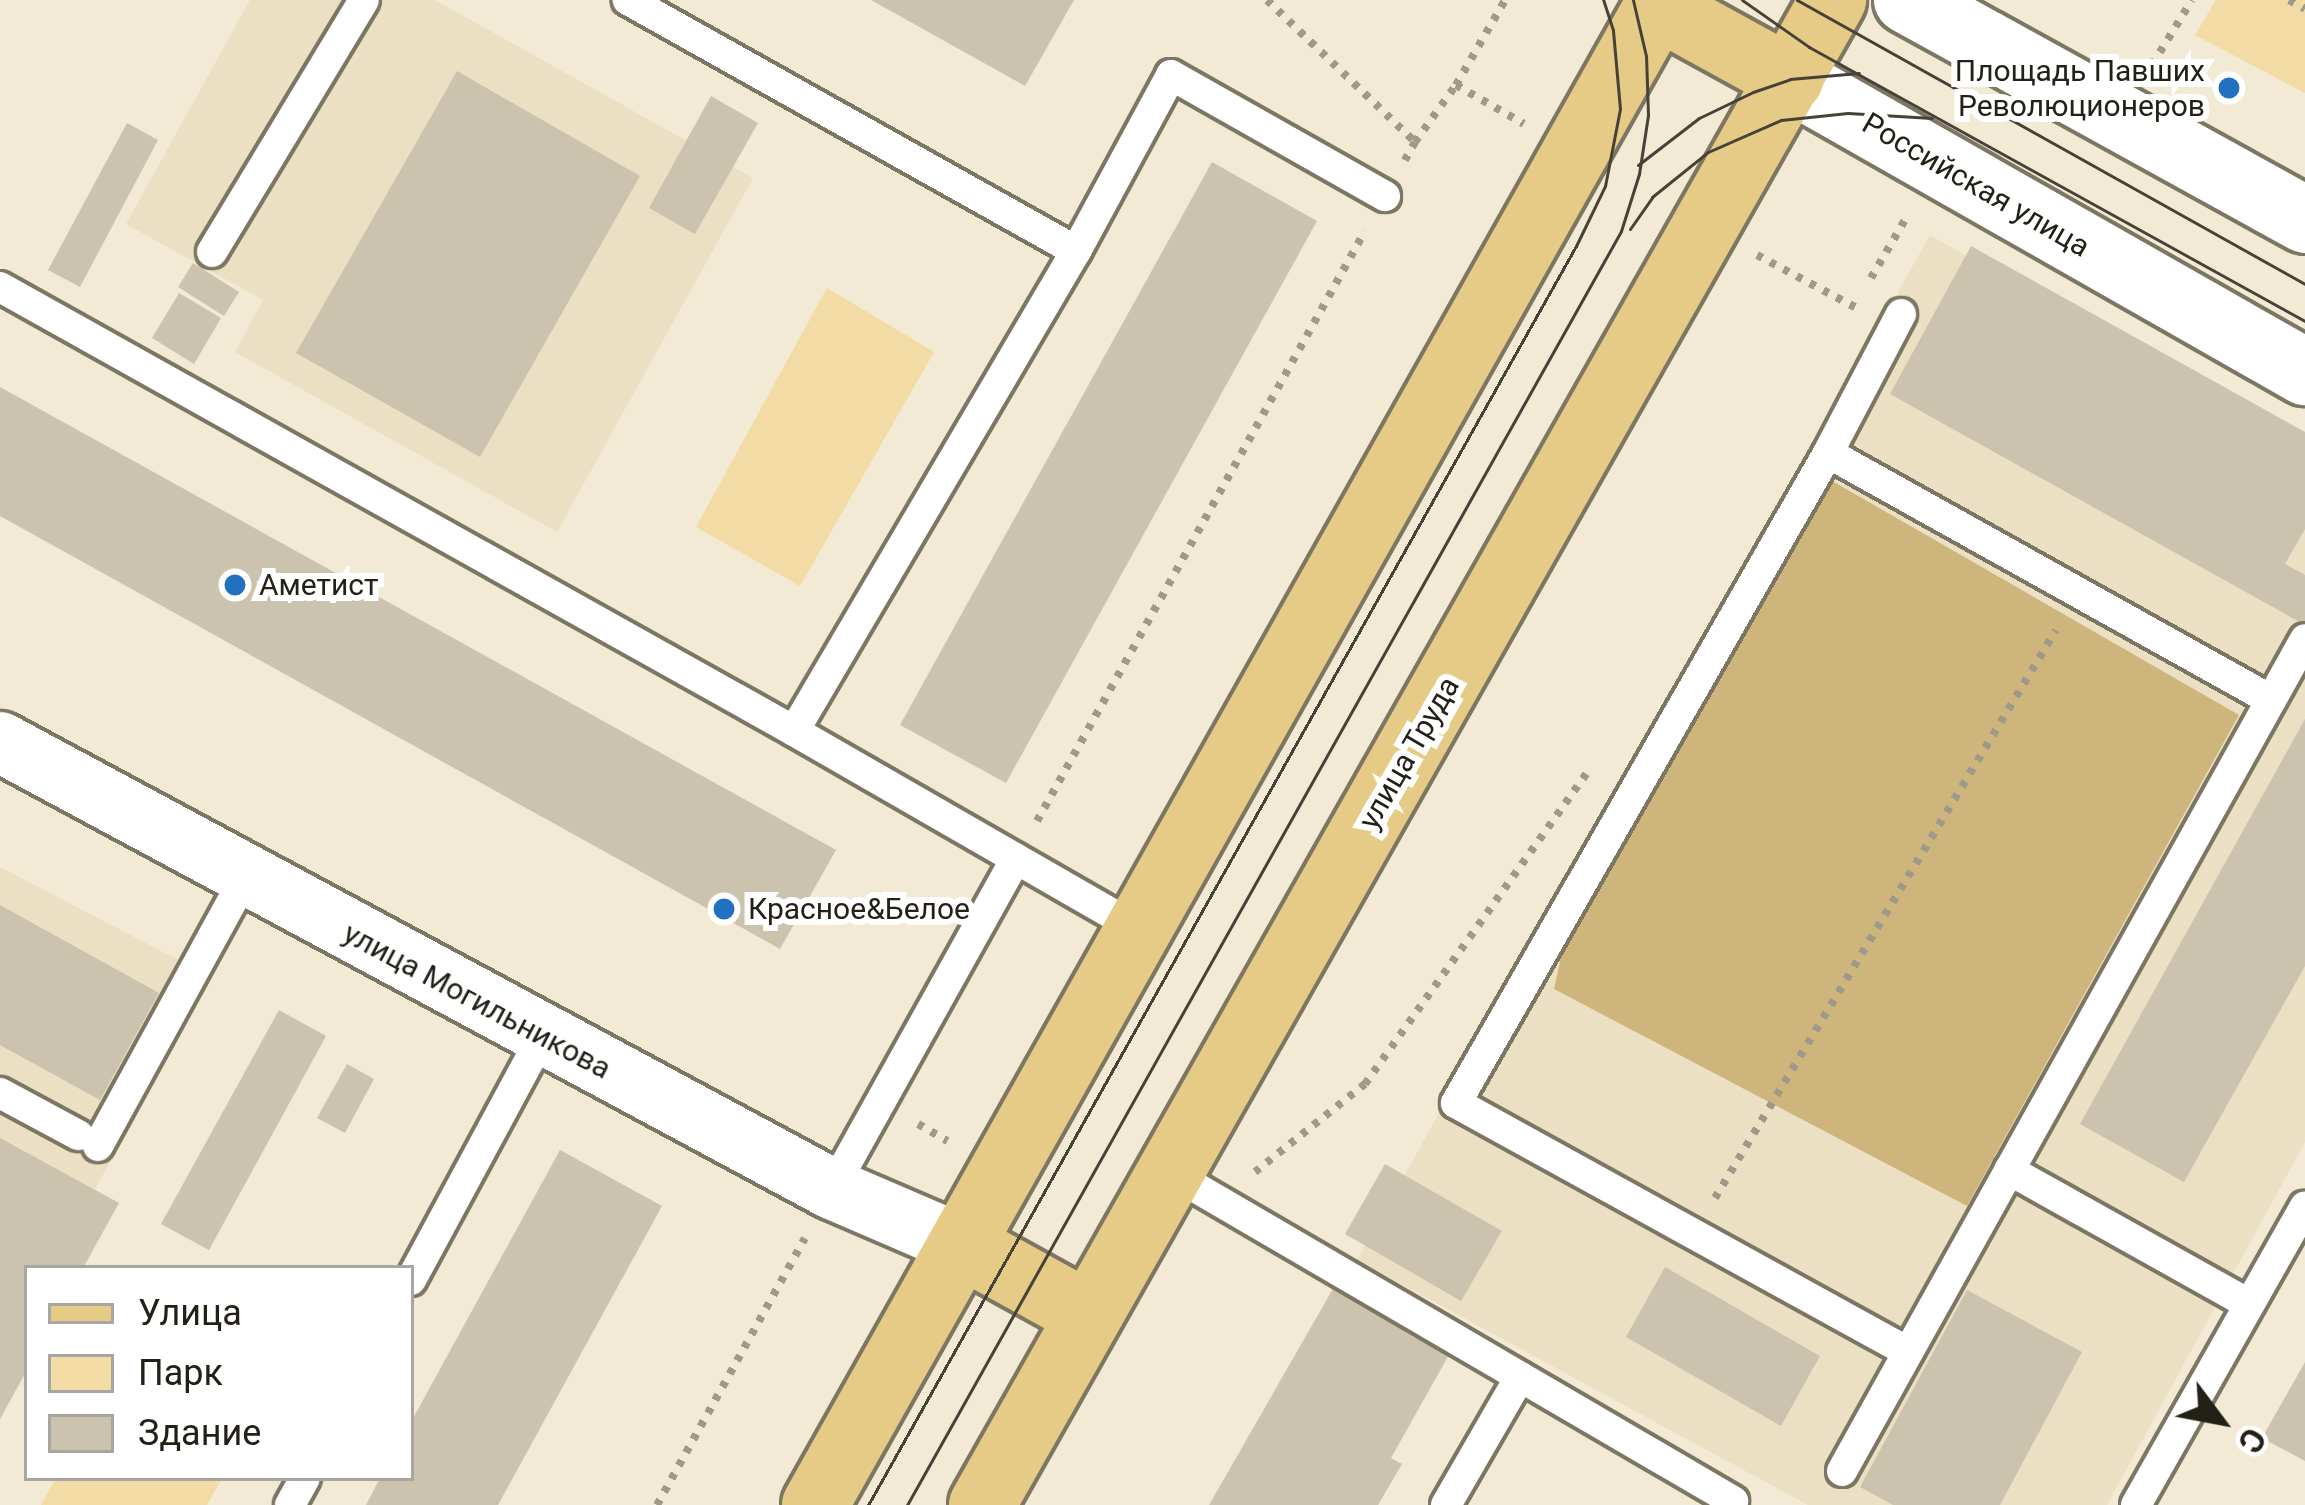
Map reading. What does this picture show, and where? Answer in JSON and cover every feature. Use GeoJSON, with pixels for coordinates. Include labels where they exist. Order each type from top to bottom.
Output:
{"type":"FeatureCollection","features":[{"type":"Feature","properties":{"kind":"main road","name":"улица Труда"},"geometry":{"type":"LineString","coordinates":[[982,1505],[1089,1316],[1195,1187],[1833,0]]}},
{"type":"Feature","properties":{"kind":"main road"},"geometry":{"type":"LineString","coordinates":[[1907,0],[2305,220]]}},
{"type":"Feature","properties":{"kind":"main road","name":"Российская улица"},"geometry":{"type":"LineString","coordinates":[[1655,2],[2305,372]]}},
{"type":"Feature","properties":{"kind":"main road"},"geometry":{"type":"LineString","coordinates":[[814,1505],[1655,2]]}},
{"type":"Feature","properties":{"kind":"main road"},"geometry":{"type":"LineString","coordinates":[[962,1245],[1089,1316]]}},
{"type":"Feature","properties":{"kind":"street","name":"улица Могильникова"},"geometry":{"type":"LineString","coordinates":[[0,742],[832,1189],[962,1245]]}},
{"type":"Feature","properties":{"kind":"lane"},"geometry":{"type":"LineString","coordinates":[[212,252],[364,0]]}},
{"type":"Feature","properties":{"kind":"lane"},"geometry":{"type":"LineString","coordinates":[[628,0],[1076,251]]}},
{"type":"Feature","properties":{"kind":"lane"},"geometry":{"type":"LineString","coordinates":[[794,731],[1076,251],[1171,75],[1384,196]]}},
{"type":"Feature","properties":{"kind":"lane"},"geometry":{"type":"LineString","coordinates":[[0,287],[1139,929]]}},
{"type":"Feature","properties":{"kind":"lane"},"geometry":{"type":"LineString","coordinates":[[1901,314],[1828,454],[1456,1103],[1908,1352]]}},
{"type":"Feature","properties":{"kind":"lane"},"geometry":{"type":"LineString","coordinates":[[1828,454],[2271,700]]}},
{"type":"Feature","properties":{"kind":"lane"},"geometry":{"type":"LineString","coordinates":[[1842,1471],[2305,639]]}},
{"type":"Feature","properties":{"kind":"lane"},"geometry":{"type":"LineString","coordinates":[[832,1189],[1016,859]]}},
{"type":"Feature","properties":{"kind":"lane"},"geometry":{"type":"LineString","coordinates":[[0,1093],[88,1140],[246,876]]}},
{"type":"Feature","properties":{"kind":"lane"},"geometry":{"type":"LineString","coordinates":[[414,1274],[542,1036]]}},
{"type":"Feature","properties":{"kind":"lane"},"geometry":{"type":"LineString","coordinates":[[2009,1170],[2249,1304]]}},
{"type":"Feature","properties":{"kind":"lane"},"geometry":{"type":"LineString","coordinates":[[1195,1187],[1733,1501]]}},
{"type":"Feature","properties":{"kind":"lane"},"geometry":{"type":"LineString","coordinates":[[2136,1505],[2305,1206]]}},
{"type":"Feature","properties":{"kind":"lane"},"geometry":{"type":"LineString","coordinates":[[1446,1505],[1520,1377]]}},
{"type":"Feature","properties":{"kind":"path"},"geometry":{"type":"LineString","coordinates":[[1267,0],[1415,142]]}},
{"type":"Feature","properties":{"kind":"path"},"geometry":{"type":"LineString","coordinates":[[1016,859],[1384,196],[1504,0]]}},
{"type":"Feature","properties":{"kind":"path"},"geometry":{"type":"LineString","coordinates":[[2288,0],[2305,10]]}},
{"type":"Feature","properties":{"kind":"path"},"geometry":{"type":"LineString","coordinates":[[1843,328],[1855,307]]}},
{"type":"Feature","properties":{"kind":"path"},"geometry":{"type":"LineString","coordinates":[[1694,1234],[2078,592]]}},
{"type":"Feature","properties":{"kind":"path"},"geometry":{"type":"LineString","coordinates":[[1195,1187],[1365,1084],[1594,762]]}},
{"type":"Feature","properties":{"kind":"path"},"geometry":{"type":"LineString","coordinates":[[657,1505],[832,1189]]}},
{"type":"Feature","properties":{"kind":"shaded area"},"geometry":{"type":"Polygon","coordinates":[[[250,0],[435,0],[753,178],[557,532],[235,352],[263,300],[126,224],[250,0]]]}},
{"type":"Feature","properties":{"kind":"shaded area"},"geometry":{"type":"Polygon","coordinates":[[[1930,235],[2305,449],[2305,1142],[2107,1505],[1808,1505],[1357,1260],[1930,235]]]}},
{"type":"Feature","properties":{"kind":"shaded area"},"geometry":{"type":"Polygon","coordinates":[[[1834,482],[2239,715],[1967,1206],[1554,989],[1570,916],[1818,484],[1834,482]]]}},
{"type":"Feature","properties":{"kind":"shaded area"},"geometry":{"type":"Polygon","coordinates":[[[0,867],[211,977],[54,1265],[24,1265],[0,1362],[0,867]]]}},
{"type":"Feature","properties":{"kind":"green space"},"geometry":{"type":"Polygon","coordinates":[[[2216,0],[2305,0],[2305,93],[2195,35],[2216,0]]]}},
{"type":"Feature","properties":{"kind":"green space"},"geometry":{"type":"Polygon","coordinates":[[[827,288],[934,352],[800,586],[696,527],[827,288]]]}},
{"type":"Feature","properties":{"kind":"green space"},"geometry":{"type":"Polygon","coordinates":[[[54,1481],[220,1481],[207,1505],[41,1505],[54,1481]]]}},
{"type":"Feature","properties":{"kind":"building"},"geometry":{"type":"Polygon","coordinates":[[[871,0],[1074,0],[1025,86],[871,0]]]}},
{"type":"Feature","properties":{"kind":"building"},"geometry":{"type":"Polygon","coordinates":[[[457,71],[640,176],[480,457],[296,353],[457,71]]]}},
{"type":"Feature","properties":{"kind":"building"},"geometry":{"type":"Polygon","coordinates":[[[711,96],[758,123],[695,234],[649,208],[711,96]]]}},
{"type":"Feature","properties":{"kind":"building"},"geometry":{"type":"Polygon","coordinates":[[[127,123],[158,140],[80,287],[48,270],[127,123]]]}},
{"type":"Feature","properties":{"kind":"building"},"geometry":{"type":"Polygon","coordinates":[[[1212,162],[1317,221],[1006,783],[900,725],[1212,162]]]}},
{"type":"Feature","properties":{"kind":"building"},"geometry":{"type":"Polygon","coordinates":[[[1971,246],[2305,432],[2305,529],[2285,564],[2305,575],[2305,625],[1890,394],[1971,246]]]}},
{"type":"Feature","properties":{"kind":"building"},"geometry":{"type":"Polygon","coordinates":[[[193,263],[239,292],[224,316],[178,287],[193,263]]]}},
{"type":"Feature","properties":{"kind":"building"},"geometry":{"type":"Polygon","coordinates":[[[179,293],[221,318],[194,364],[152,338],[179,293]]]}},
{"type":"Feature","properties":{"kind":"building"},"geometry":{"type":"Polygon","coordinates":[[[0,387],[836,850],[780,949],[0,516],[0,387]]]}},
{"type":"Feature","properties":{"kind":"building"},"geometry":{"type":"Polygon","coordinates":[[[2305,719],[2305,966],[2184,1182],[2080,1124],[2305,719]]]}},
{"type":"Feature","properties":{"kind":"building"},"geometry":{"type":"Polygon","coordinates":[[[0,905],[159,993],[100,1100],[0,1045],[0,905]]]}},
{"type":"Feature","properties":{"kind":"building"},"geometry":{"type":"Polygon","coordinates":[[[279,1010],[326,1036],[209,1250],[161,1224],[279,1010]]]}},
{"type":"Feature","properties":{"kind":"building"},"geometry":{"type":"Polygon","coordinates":[[[347,1064],[374,1079],[345,1133],[317,1118],[347,1064]]]}},
{"type":"Feature","properties":{"kind":"building"},"geometry":{"type":"Polygon","coordinates":[[[0,1138],[119,1203],[85,1265],[24,1265],[24,1375],[0,1419],[0,1138]]]}},
{"type":"Feature","properties":{"kind":"building"},"geometry":{"type":"Polygon","coordinates":[[[560,1150],[662,1206],[498,1505],[366,1505],[378,1481],[414,1481],[414,1417],[560,1150]]]}},
{"type":"Feature","properties":{"kind":"building"},"geometry":{"type":"Polygon","coordinates":[[[1385,1164],[1502,1231],[1461,1301],[1345,1234],[1385,1164]]]}},
{"type":"Feature","properties":{"kind":"building"},"geometry":{"type":"Polygon","coordinates":[[[1665,1267],[1820,1356],[1781,1426],[1626,1337],[1665,1267]]]}},
{"type":"Feature","properties":{"kind":"building"},"geometry":{"type":"Polygon","coordinates":[[[1334,1287],[1450,1353],[1391,1458],[1402,1464],[1378,1505],[1209,1505],[1334,1287]]]}},
{"type":"Feature","properties":{"kind":"building"},"geometry":{"type":"Polygon","coordinates":[[[1967,1290],[2082,1352],[2000,1505],[1893,1505],[1860,1487],[1967,1290]]]}},
{"type":"Feature","properties":{"kind":"building"},"geometry":{"type":"Polygon","coordinates":[[[2305,1362],[2305,1461],[2262,1438],[2305,1362]]]}},
{"type":"Feature","properties":{"kind":"tram line"},"geometry":{"type":"LineString","coordinates":[[868,1505],[1576,246],[1605,186],[1620,109],[1613,30],[1603,0]]}},
{"type":"Feature","properties":{"kind":"tram line"},"geometry":{"type":"LineString","coordinates":[[907,1505],[1621,231],[1639,174],[1648,115],[1646,56],[1633,0]]}},
{"type":"Feature","properties":{"kind":"tram line"},"geometry":{"type":"LineString","coordinates":[[1742,0],[1809,47],[2305,321]]}},
{"type":"Feature","properties":{"kind":"tram line"},"geometry":{"type":"LineString","coordinates":[[1797,0],[2305,284]]}},
{"type":"Feature","properties":{"kind":"tram line"},"geometry":{"type":"LineString","coordinates":[[1638,165],[1699,118],[1753,92],[1790,79],[1859,73]]}},
{"type":"Feature","properties":{"kind":"tram line"},"geometry":{"type":"LineString","coordinates":[[1630,229],[1652,197],[1708,152],[1781,120],[1848,113],[1932,118]]}},
{"type":"Feature","properties":{"kind":"place","name":"Площадь Павших Революционеров"},"geometry":{"type":"Point","coordinates":[2229,88]}},
{"type":"Feature","properties":{"kind":"place","name":"Аметист"},"geometry":{"type":"Point","coordinates":[235,585]}},
{"type":"Feature","properties":{"kind":"place","name":"Красное&Белое"},"geometry":{"type":"Point","coordinates":[724,909]}}]}
